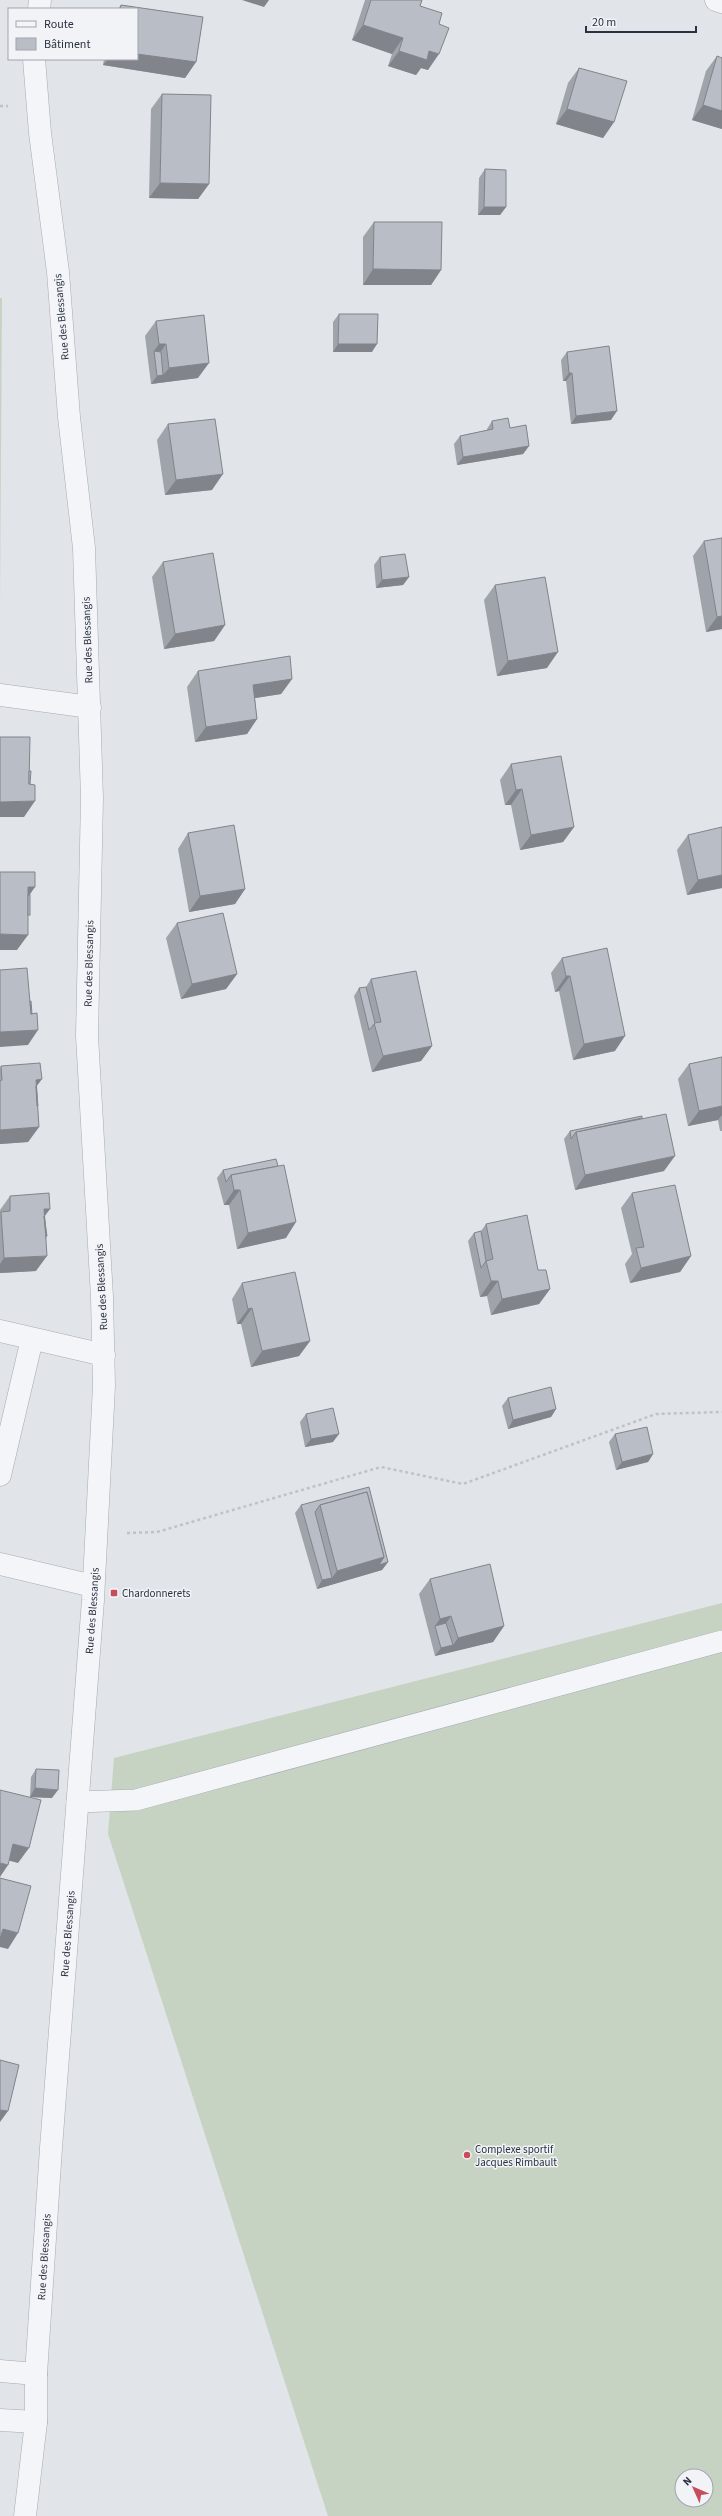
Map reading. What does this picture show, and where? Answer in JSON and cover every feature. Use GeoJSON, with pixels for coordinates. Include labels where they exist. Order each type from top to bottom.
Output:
{"type":"FeatureCollection","features":[{"type":"Feature","properties":{"kind":"street"},"geometry":{"type":"LineString","coordinates":[[716,0],[722,2]]}},
{"type":"Feature","properties":{"kind":"street","name":"Rue des Blessangis"},"geometry":{"type":"LineString","coordinates":[[25,2516],[36,2422],[36,2374],[93,1586],[103,1416],[104,1355],[87,1036],[92,798],[84,548],[70,417],[58,272],[40,133],[34,60]]}},
{"type":"Feature","properties":{"kind":"street"},"geometry":{"type":"LineString","coordinates":[[0,696],[90,707]]}},
{"type":"Feature","properties":{"kind":"street"},"geometry":{"type":"LineString","coordinates":[[0,1331],[104,1355]]}},
{"type":"Feature","properties":{"kind":"street"},"geometry":{"type":"LineString","coordinates":[[0,1474],[32,1338]]}},
{"type":"Feature","properties":{"kind":"street"},"geometry":{"type":"LineString","coordinates":[[0,1564],[93,1586]]}},
{"type":"Feature","properties":{"kind":"street"},"geometry":{"type":"LineString","coordinates":[[0,2371],[36,2374]]}},
{"type":"Feature","properties":{"kind":"street"},"geometry":{"type":"LineString","coordinates":[[0,2420],[36,2422]]}},
{"type":"Feature","properties":{"kind":"lane"},"geometry":{"type":"LineString","coordinates":[[77,1802],[136,1800],[722,1641]]}},
{"type":"Feature","properties":{"kind":"path"},"geometry":{"type":"LineString","coordinates":[[96,1534],[157,1532],[381,1467],[463,1484],[656,1414],[722,1412]]}},
{"type":"Feature","properties":{"kind":"green space"},"geometry":{"type":"Polygon","coordinates":[[[0,298],[2,298],[0,603],[0,298]]]}},
{"type":"Feature","properties":{"kind":"green space","name":"Complexe sportif Jacques Rimbault"},"geometry":{"type":"Polygon","coordinates":[[[722,1603],[722,2516],[328,2516],[108,1834],[114,1758],[722,1603]]]}},
{"type":"Feature","properties":{"kind":"building"},"geometry":{"type":"Polygon","coordinates":[[[371,0],[422,0],[420,6],[442,13],[439,24],[449,28],[439,54],[429,51],[427,60],[399,51],[403,38],[363,25],[371,0]]]}},
{"type":"Feature","properties":{"kind":"building"},"geometry":{"type":"Polygon","coordinates":[[[121,5],[203,17],[196,62],[138,54],[138,8],[120,8],[121,5]]]}},
{"type":"Feature","properties":{"kind":"building"},"geometry":{"type":"Polygon","coordinates":[[[717,56],[722,58],[722,111],[703,105],[717,56]]]}},
{"type":"Feature","properties":{"kind":"building"},"geometry":{"type":"Polygon","coordinates":[[[579,68],[627,81],[614,122],[567,109],[579,68]]]}},
{"type":"Feature","properties":{"kind":"building"},"geometry":{"type":"Polygon","coordinates":[[[162,94],[211,95],[209,184],[160,183],[162,94]]]}},
{"type":"Feature","properties":{"kind":"building"},"geometry":{"type":"Polygon","coordinates":[[[485,169],[506,170],[506,207],[484,207],[485,169]]]}},
{"type":"Feature","properties":{"kind":"building"},"geometry":{"type":"Polygon","coordinates":[[[374,222],[442,222],[441,270],[373,269],[374,222]]]}},
{"type":"Feature","properties":{"kind":"building"},"geometry":{"type":"Polygon","coordinates":[[[339,314],[378,314],[377,344],[338,344],[339,314]]]}},
{"type":"Feature","properties":{"kind":"building"},"geometry":{"type":"Polygon","coordinates":[[[204,315],[209,363],[169,368],[166,344],[159,344],[156,321],[204,315]]]}},
{"type":"Feature","properties":{"kind":"building"},"geometry":{"type":"Polygon","coordinates":[[[609,346],[617,411],[576,416],[572,373],[569,373],[567,352],[609,346]]]}},
{"type":"Feature","properties":{"kind":"building"},"geometry":{"type":"Polygon","coordinates":[[[154,351],[161,352],[163,375],[157,376],[154,351]]]}},
{"type":"Feature","properties":{"kind":"building"},"geometry":{"type":"Polygon","coordinates":[[[508,418],[510,428],[526,425],[529,446],[463,457],[460,436],[493,429],[492,421],[508,418]]]}},
{"type":"Feature","properties":{"kind":"building"},"geometry":{"type":"Polygon","coordinates":[[[215,419],[223,474],[176,480],[168,424],[215,419]]]}},
{"type":"Feature","properties":{"kind":"building"},"geometry":{"type":"Polygon","coordinates":[[[722,538],[722,616],[717,617],[704,541],[722,538]]]}},
{"type":"Feature","properties":{"kind":"building"},"geometry":{"type":"Polygon","coordinates":[[[213,553],[225,625],[175,634],[163,562],[213,553]]]}},
{"type":"Feature","properties":{"kind":"building"},"geometry":{"type":"Polygon","coordinates":[[[405,554],[409,577],[382,580],[380,557],[405,554]]]}},
{"type":"Feature","properties":{"kind":"building"},"geometry":{"type":"Polygon","coordinates":[[[545,577],[558,652],[508,661],[495,585],[545,577]]]}},
{"type":"Feature","properties":{"kind":"building"},"geometry":{"type":"Polygon","coordinates":[[[290,656],[292,679],[253,685],[257,719],[206,727],[198,671],[290,656]]]}},
{"type":"Feature","properties":{"kind":"building"},"geometry":{"type":"Polygon","coordinates":[[[0,737],[30,737],[29,784],[35,785],[35,801],[0,802],[0,737]]]}},
{"type":"Feature","properties":{"kind":"building"},"geometry":{"type":"Polygon","coordinates":[[[561,756],[574,827],[531,835],[522,789],[516,790],[511,764],[561,756]]]}},
{"type":"Feature","properties":{"kind":"building"},"geometry":{"type":"Polygon","coordinates":[[[29,771],[31,771],[30,784],[29,784],[29,771]]]}},
{"type":"Feature","properties":{"kind":"building"},"geometry":{"type":"Polygon","coordinates":[[[234,825],[245,889],[200,896],[188,833],[234,825]]]}},
{"type":"Feature","properties":{"kind":"building"},"geometry":{"type":"Polygon","coordinates":[[[722,827],[722,875],[698,880],[688,835],[722,827]]]}},
{"type":"Feature","properties":{"kind":"building"},"geometry":{"type":"Polygon","coordinates":[[[0,872],[35,872],[35,887],[28,887],[28,935],[0,934],[0,872]]]}},
{"type":"Feature","properties":{"kind":"building"},"geometry":{"type":"Polygon","coordinates":[[[28,895],[30,895],[30,915],[28,915],[28,895]]]}},
{"type":"Feature","properties":{"kind":"building"},"geometry":{"type":"Polygon","coordinates":[[[223,913],[237,974],[192,984],[177,923],[223,913]]]}},
{"type":"Feature","properties":{"kind":"building"},"geometry":{"type":"Polygon","coordinates":[[[607,948],[625,1036],[584,1044],[570,976],[566,976],[562,958],[607,948]]]}},
{"type":"Feature","properties":{"kind":"building"},"geometry":{"type":"Polygon","coordinates":[[[27,968],[31,1014],[37,1013],[38,1030],[0,1032],[0,970],[27,968]]]}},
{"type":"Feature","properties":{"kind":"building"},"geometry":{"type":"Polygon","coordinates":[[[416,971],[432,1046],[383,1056],[374,1023],[381,1022],[371,979],[416,971]]]}},
{"type":"Feature","properties":{"kind":"building"},"geometry":{"type":"Polygon","coordinates":[[[366,987],[375,1023],[369,1030],[359,988],[366,987]]]}},
{"type":"Feature","properties":{"kind":"building"},"geometry":{"type":"Polygon","coordinates":[[[31,1001],[32,1014],[31,1014],[31,1001]]]}},
{"type":"Feature","properties":{"kind":"building"},"geometry":{"type":"Polygon","coordinates":[[[722,1057],[722,1106],[699,1111],[689,1064],[722,1057]]]}},
{"type":"Feature","properties":{"kind":"building"},"geometry":{"type":"Polygon","coordinates":[[[40,1063],[42,1079],[36,1080],[39,1127],[0,1130],[0,1081],[2,1080],[1,1066],[40,1063]]]}},
{"type":"Feature","properties":{"kind":"building"},"geometry":{"type":"Polygon","coordinates":[[[666,1114],[675,1156],[585,1175],[576,1132],[666,1114]]]}},
{"type":"Feature","properties":{"kind":"building"},"geometry":{"type":"Polygon","coordinates":[[[642,1116],[642,1118],[576,1132],[571,1139],[570,1131],[642,1116]]]}},
{"type":"Feature","properties":{"kind":"building"},"geometry":{"type":"Polygon","coordinates":[[[276,1159],[278,1166],[231,1175],[226,1182],[223,1170],[276,1159]]]}},
{"type":"Feature","properties":{"kind":"building"},"geometry":{"type":"Polygon","coordinates":[[[284,1165],[296,1222],[248,1233],[240,1190],[234,1190],[231,1175],[284,1165]]]}},
{"type":"Feature","properties":{"kind":"building"},"geometry":{"type":"Polygon","coordinates":[[[675,1185],[691,1256],[641,1268],[636,1248],[644,1247],[632,1193],[675,1185]]]}},
{"type":"Feature","properties":{"kind":"building"},"geometry":{"type":"Polygon","coordinates":[[[49,1193],[50,1209],[44,1209],[47,1256],[4,1258],[1,1212],[10,1211],[10,1196],[49,1193]]]}},
{"type":"Feature","properties":{"kind":"building"},"geometry":{"type":"Polygon","coordinates":[[[527,1215],[538,1270],[546,1270],[550,1289],[502,1299],[498,1281],[491,1281],[486,1261],[493,1259],[486,1224],[527,1215]]]}},
{"type":"Feature","properties":{"kind":"building"},"geometry":{"type":"Polygon","coordinates":[[[481,1231],[486,1261],[481,1268],[474,1233],[481,1231]]]}},
{"type":"Feature","properties":{"kind":"building"},"geometry":{"type":"Polygon","coordinates":[[[295,1272],[310,1341],[262,1351],[252,1308],[248,1309],[242,1283],[295,1272]]]}},
{"type":"Feature","properties":{"kind":"building"},"geometry":{"type":"Polygon","coordinates":[[[551,1387],[556,1409],[513,1420],[508,1398],[551,1387]]]}},
{"type":"Feature","properties":{"kind":"building"},"geometry":{"type":"Polygon","coordinates":[[[333,1408],[339,1434],[311,1439],[306,1414],[333,1408]]]}},
{"type":"Feature","properties":{"kind":"building"},"geometry":{"type":"Polygon","coordinates":[[[647,1427],[653,1454],[622,1462],[615,1434],[647,1427]]]}},
{"type":"Feature","properties":{"kind":"building"},"geometry":{"type":"Polygon","coordinates":[[[369,1487],[388,1562],[379,1565],[384,1557],[367,1492],[320,1505],[315,1512],[332,1578],[322,1580],[301,1505],[369,1487]]]}},
{"type":"Feature","properties":{"kind":"building"},"geometry":{"type":"Polygon","coordinates":[[[367,1492],[384,1557],[337,1571],[320,1505],[367,1492]]]}},
{"type":"Feature","properties":{"kind":"building"},"geometry":{"type":"Polygon","coordinates":[[[490,1564],[504,1626],[458,1638],[451,1616],[440,1619],[430,1579],[490,1564]]]}},
{"type":"Feature","properties":{"kind":"building"},"geometry":{"type":"Polygon","coordinates":[[[446,1623],[453,1645],[441,1648],[435,1626],[446,1623]]]}},
{"type":"Feature","properties":{"kind":"building"},"geometry":{"type":"Polygon","coordinates":[[[36,1769],[59,1770],[58,1790],[35,1788],[36,1769]]]}},
{"type":"Feature","properties":{"kind":"building"},"geometry":{"type":"Polygon","coordinates":[[[0,1790],[41,1800],[29,1848],[13,1844],[8,1865],[0,1863],[0,1790]]]}},
{"type":"Feature","properties":{"kind":"building"},"geometry":{"type":"Polygon","coordinates":[[[0,1878],[31,1886],[18,1933],[3,1929],[0,1939],[0,1878]]]}},
{"type":"Feature","properties":{"kind":"building"},"geometry":{"type":"Polygon","coordinates":[[[0,2060],[19,2065],[8,2111],[0,2110],[0,2060]]]}},
{"type":"Feature","properties":{"kind":"place","name":"Chardonnerets"},"geometry":{"type":"Point","coordinates":[114,1593]}},
{"type":"Feature","properties":{"kind":"place","name":"Complexe sportif Jacques Rimbault"},"geometry":{"type":"Point","coordinates":[467,2155]}}]}
